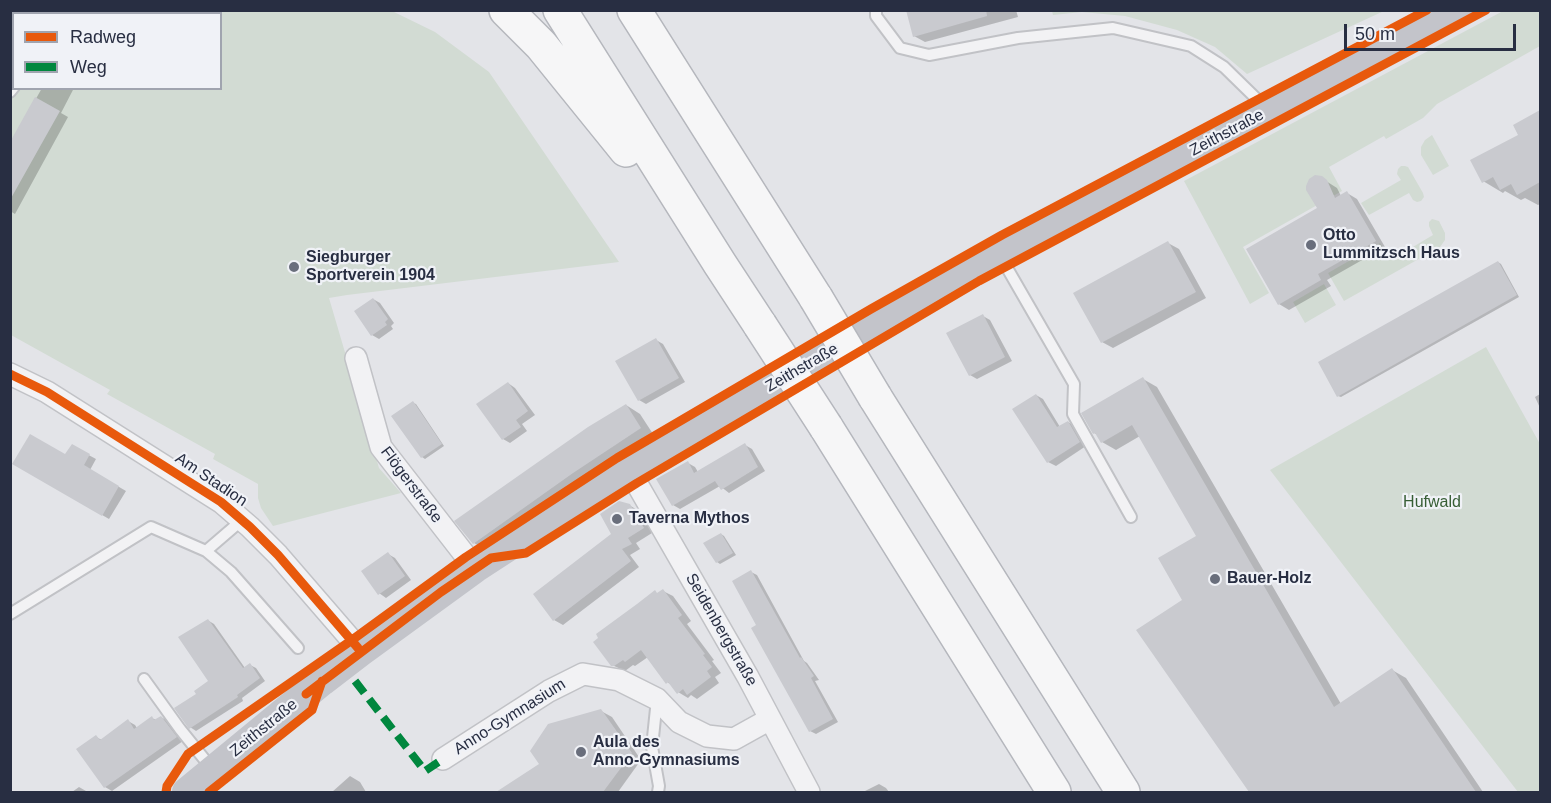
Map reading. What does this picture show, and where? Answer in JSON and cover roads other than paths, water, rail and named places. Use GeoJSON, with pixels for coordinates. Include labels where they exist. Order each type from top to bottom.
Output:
{"type":"FeatureCollection","features":[{"type":"Feature","properties":{"kind":"highway"},"geometry":{"type":"LineString","coordinates":[[506,10],[541,45],[620,141],[648,183],[720,264]]}},
{"type":"Feature","properties":{"kind":"highway"},"geometry":{"type":"LineString","coordinates":[[560,10],[826,427],[1054,792]]}},
{"type":"Feature","properties":{"kind":"highway"},"geometry":{"type":"LineString","coordinates":[[634,10],[816,298],[875,397],[1122,792]]}},
{"type":"Feature","properties":{"kind":"street","name":"Zeithstraße"},"geometry":{"type":"LineString","coordinates":[[204,784],[322,681],[361,651],[475,568],[592,492],[971,269],[1459,10]]}},
{"type":"Feature","properties":{"kind":"street","name":"Flögerstraße"},"geometry":{"type":"LineString","coordinates":[[356,358],[381,447],[475,568]]}},
{"type":"Feature","properties":{"kind":"street","name":"Am Stadion"},"geometry":{"type":"LineString","coordinates":[[10,374],[56,398],[221,502],[242,519],[278,555],[361,651]]}},
{"type":"Feature","properties":{"kind":"street","name":"Seidenbergstraße"},"geometry":{"type":"LineString","coordinates":[[629,470],[748,677],[809,792]]}},
{"type":"Feature","properties":{"kind":"street","name":"Anno-Gymnasium"},"geometry":{"type":"LineString","coordinates":[[443,759],[549,691],[583,674],[619,680],[657,699],[679,722],[707,736],[734,740],[770,719]]}},
{"type":"Feature","properties":{"kind":"lane"},"geometry":{"type":"LineString","coordinates":[[876,10],[876,16],[900,48],[929,55],[1018,38],[1113,28],[1191,46],[1224,67],[1269,111]]}},
{"type":"Feature","properties":{"kind":"lane"},"geometry":{"type":"LineString","coordinates":[[999,254],[1074,384],[1073,414],[1131,517]]}},
{"type":"Feature","properties":{"kind":"lane"},"geometry":{"type":"LineString","coordinates":[[206,552],[242,519]]}},
{"type":"Feature","properties":{"kind":"lane"},"geometry":{"type":"LineString","coordinates":[[10,614],[151,527],[206,552],[231,572],[298,648]]}},
{"type":"Feature","properties":{"kind":"lane"},"geometry":{"type":"LineString","coordinates":[[144,679],[180,729],[204,784]]}},
{"type":"Feature","properties":{"kind":"lane"},"geometry":{"type":"LineString","coordinates":[[657,699],[652,747],[658,792]]}},
{"type":"Feature","properties":{"kind":"place","name":"Otto Lummitzsch Haus"},"geometry":{"type":"Point","coordinates":[1311,245]}},
{"type":"Feature","properties":{"kind":"place","name":"Siegburger Sportverein 1904"},"geometry":{"type":"Point","coordinates":[294,267]}},
{"type":"Feature","properties":{"kind":"place","name":"Taverna Mythos"},"geometry":{"type":"Point","coordinates":[617,519]}},
{"type":"Feature","properties":{"kind":"place","name":"Bauer-Holz"},"geometry":{"type":"Point","coordinates":[1215,579]}},
{"type":"Feature","properties":{"kind":"place","name":"Aula des Anno-Gymnasiums"},"geometry":{"type":"Point","coordinates":[581,752]}},
{"type":"Feature","properties":{"kind":"park label","name":"Hufwald"},"geometry":{"type":"Point","coordinates":[1432,503]}}]}
